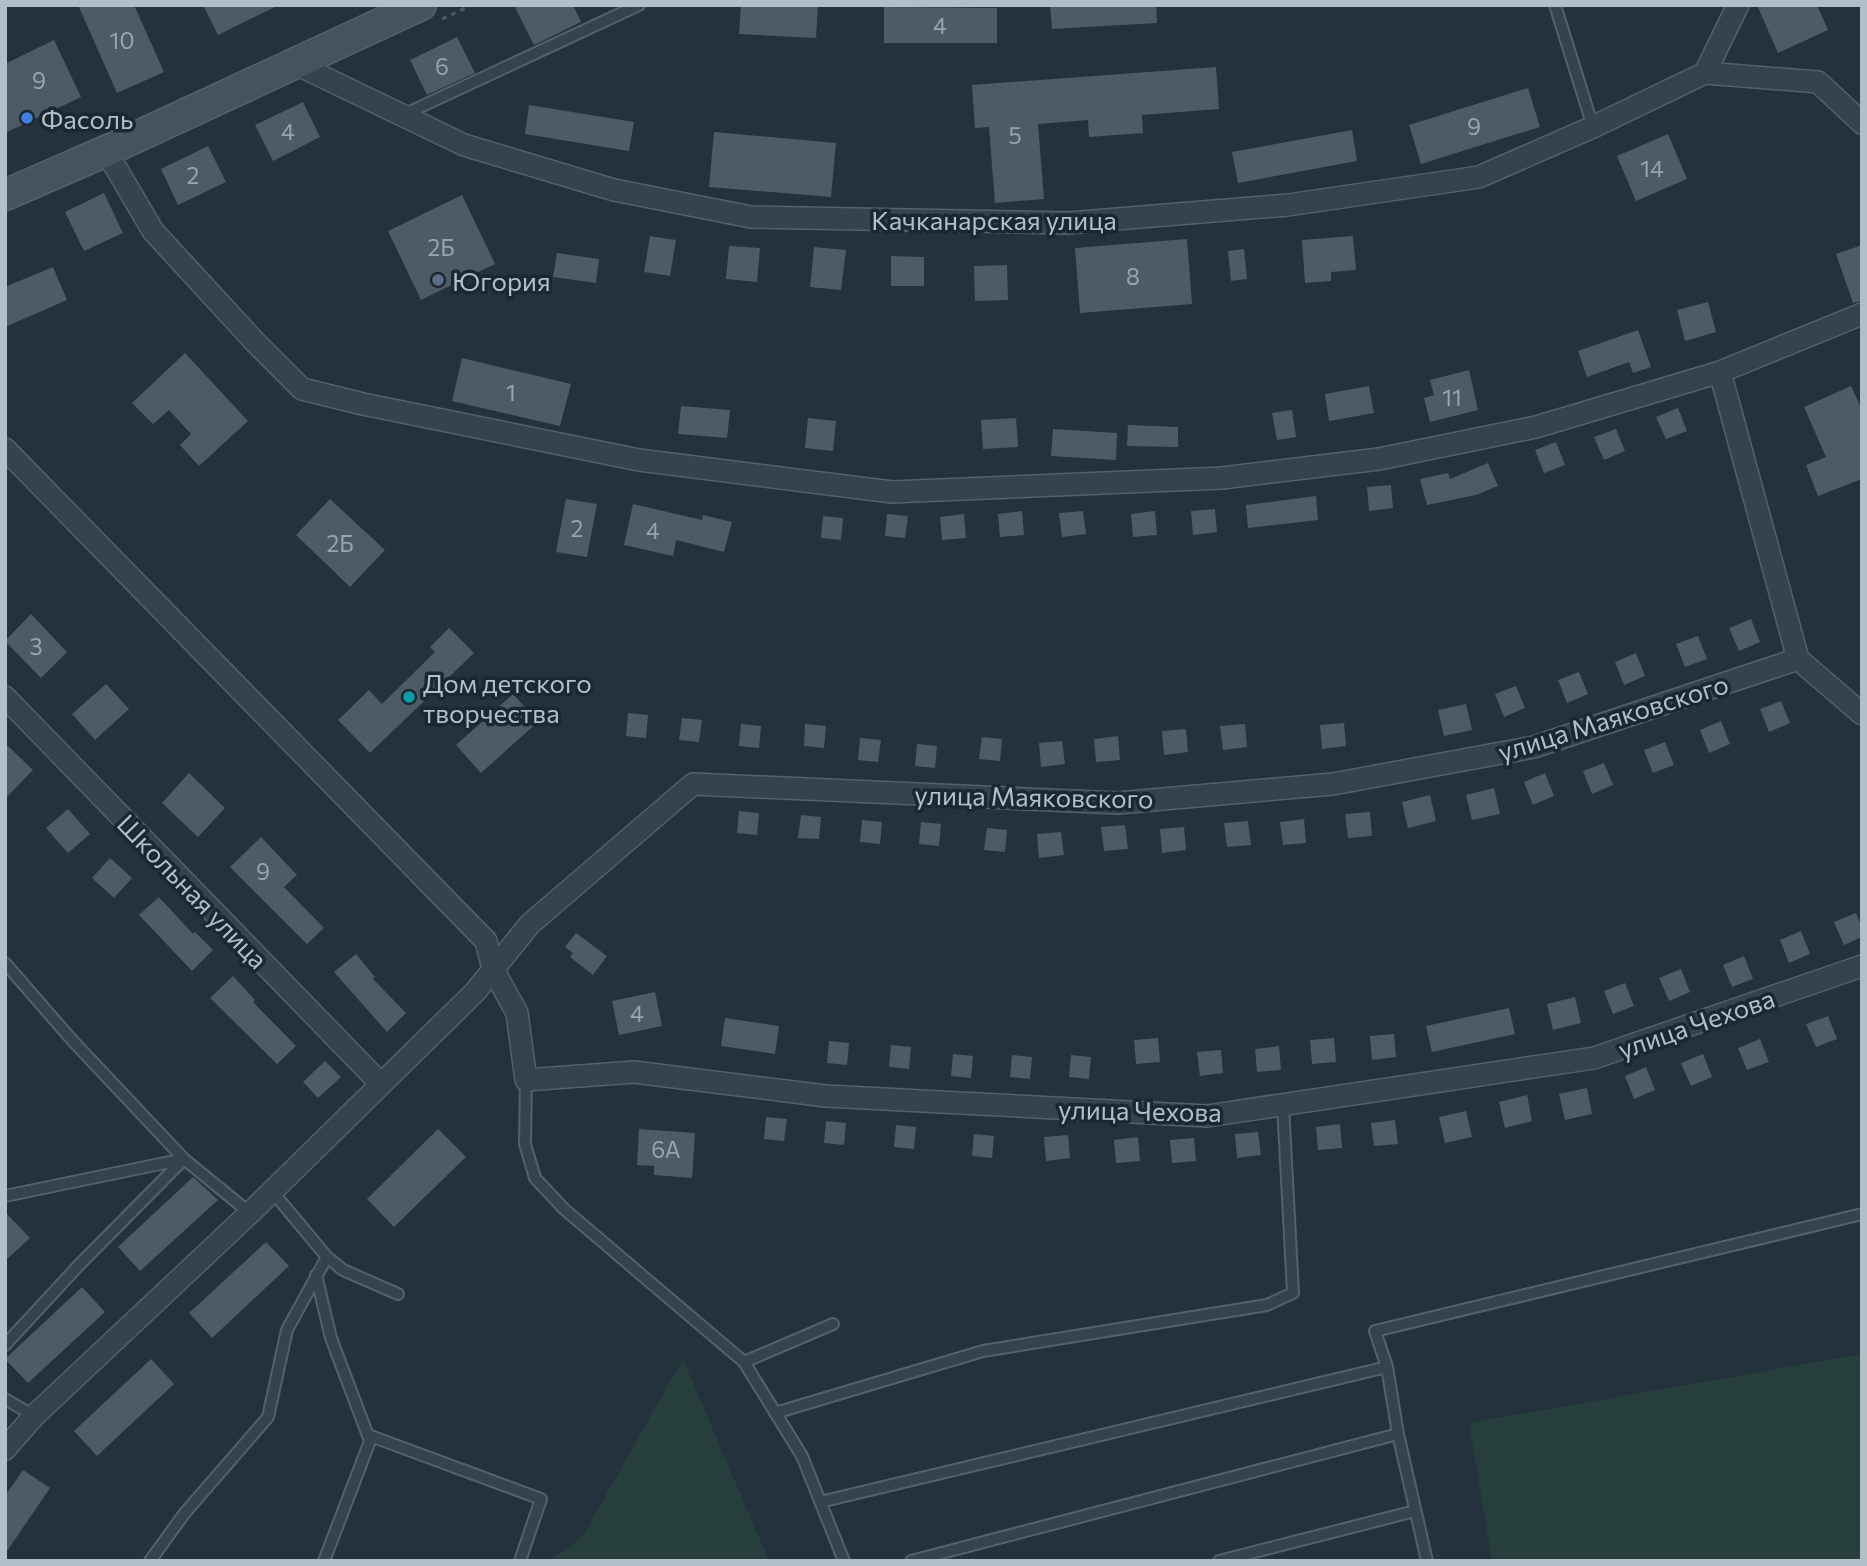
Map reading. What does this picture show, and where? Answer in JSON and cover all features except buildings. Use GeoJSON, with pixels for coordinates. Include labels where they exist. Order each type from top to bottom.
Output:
{"type":"FeatureCollection","features":[{"type":"Feature","properties":{"kind":"street"},"geometry":{"type":"LineString","coordinates":[[5,195],[421,5]]}},
{"type":"Feature","properties":{"kind":"street"},"geometry":{"type":"LineString","coordinates":[[1738,5],[1704,73],[1818,82],[1862,123]]}},
{"type":"Feature","properties":{"kind":"street","name":"Качканарская улица"},"geometry":{"type":"LineString","coordinates":[[294,63],[464,145],[614,190],[751,217],[1068,223],[1288,205],[1479,177],[1593,127],[1704,73]]}},
{"type":"Feature","properties":{"kind":"street"},"geometry":{"type":"LineString","coordinates":[[106,151],[153,231],[302,389],[363,404],[639,460],[892,492],[1222,478],[1380,459],[1536,427],[1720,372],[1862,314]]}},
{"type":"Feature","properties":{"kind":"street"},"geometry":{"type":"LineString","coordinates":[[1720,372],[1798,659],[1862,714]]}},
{"type":"Feature","properties":{"kind":"street"},"geometry":{"type":"LineString","coordinates":[[5,449],[486,941],[493,969],[517,1013],[526,1080]]}},
{"type":"Feature","properties":{"kind":"street","name":"улица Маяковского"},"geometry":{"type":"LineString","coordinates":[[5,1449],[34,1416],[250,1213],[475,992],[530,924],[693,784],[1118,803],[1333,784],[1534,747],[1798,659]]}},
{"type":"Feature","properties":{"kind":"street","name":"Школьная улица"},"geometry":{"type":"LineString","coordinates":[[5,697],[381,1084]]}},
{"type":"Feature","properties":{"kind":"street","name":"улица Чехова"},"geometry":{"type":"LineString","coordinates":[[526,1080],[634,1072],[826,1096],[1207,1116],[1594,1058],[1862,966]]}},
{"type":"Feature","properties":{"kind":"lane"},"geometry":{"type":"LineString","coordinates":[[403,116],[639,5]]}},
{"type":"Feature","properties":{"kind":"lane"},"geometry":{"type":"LineString","coordinates":[[1555,5],[1593,127]]}},
{"type":"Feature","properties":{"kind":"lane"},"geometry":{"type":"LineString","coordinates":[[5,963],[72,1040],[184,1159],[250,1213]]}},
{"type":"Feature","properties":{"kind":"lane"},"geometry":{"type":"LineString","coordinates":[[526,1080],[526,1144],[535,1178],[564,1209],[744,1362],[802,1456],[844,1561]]}},
{"type":"Feature","properties":{"kind":"lane"},"geometry":{"type":"LineString","coordinates":[[775,1413],[983,1351],[1267,1305],[1293,1293],[1283,1105]]}},
{"type":"Feature","properties":{"kind":"lane"},"geometry":{"type":"LineString","coordinates":[[6,1197],[184,1159]]}},
{"type":"Feature","properties":{"kind":"lane"},"geometry":{"type":"LineString","coordinates":[[5,1345],[79,1265],[184,1159]]}},
{"type":"Feature","properties":{"kind":"lane"},"geometry":{"type":"LineString","coordinates":[[271,1190],[327,1256],[343,1270],[398,1294]]}},
{"type":"Feature","properties":{"kind":"lane"},"geometry":{"type":"LineString","coordinates":[[1427,1561],[1398,1434],[1387,1367],[1375,1331],[1862,1214]]}},
{"type":"Feature","properties":{"kind":"lane"},"geometry":{"type":"LineString","coordinates":[[150,1561],[184,1514],[268,1417],[288,1330],[327,1256]]}},
{"type":"Feature","properties":{"kind":"lane"},"geometry":{"type":"LineString","coordinates":[[316,1275],[331,1338],[370,1441],[324,1561]]}},
{"type":"Feature","properties":{"kind":"lane"},"geometry":{"type":"LineString","coordinates":[[744,1362],[833,1324]]}},
{"type":"Feature","properties":{"kind":"lane"},"geometry":{"type":"LineString","coordinates":[[820,1502],[1387,1367]]}},
{"type":"Feature","properties":{"kind":"lane"},"geometry":{"type":"LineString","coordinates":[[5,1399],[34,1416]]}},
{"type":"Feature","properties":{"kind":"lane"},"geometry":{"type":"LineString","coordinates":[[911,1561],[1398,1434]]}},
{"type":"Feature","properties":{"kind":"lane"},"geometry":{"type":"LineString","coordinates":[[368,1435],[541,1499],[520,1561]]}},
{"type":"Feature","properties":{"kind":"lane"},"geometry":{"type":"LineString","coordinates":[[1219,1561],[1415,1511]]}},
{"type":"Feature","properties":{"kind":"green space"},"geometry":{"type":"Polygon","coordinates":[[[1862,1354],[1862,1561],[1492,1561],[1469,1423],[1862,1354]]]}},
{"type":"Feature","properties":{"kind":"green space"},"geometry":{"type":"Polygon","coordinates":[[[683,1359],[769,1561],[548,1561],[582,1537],[683,1359]]]}},
{"type":"Feature","properties":{"kind":"place","name":"Фасоль"},"geometry":{"type":"Point","coordinates":[27,118]}},
{"type":"Feature","properties":{"kind":"place","name":"Югория"},"geometry":{"type":"Point","coordinates":[438,280]}},
{"type":"Feature","properties":{"kind":"place","name":"Дом детского творчества"},"geometry":{"type":"Point","coordinates":[409,697]}}]}
